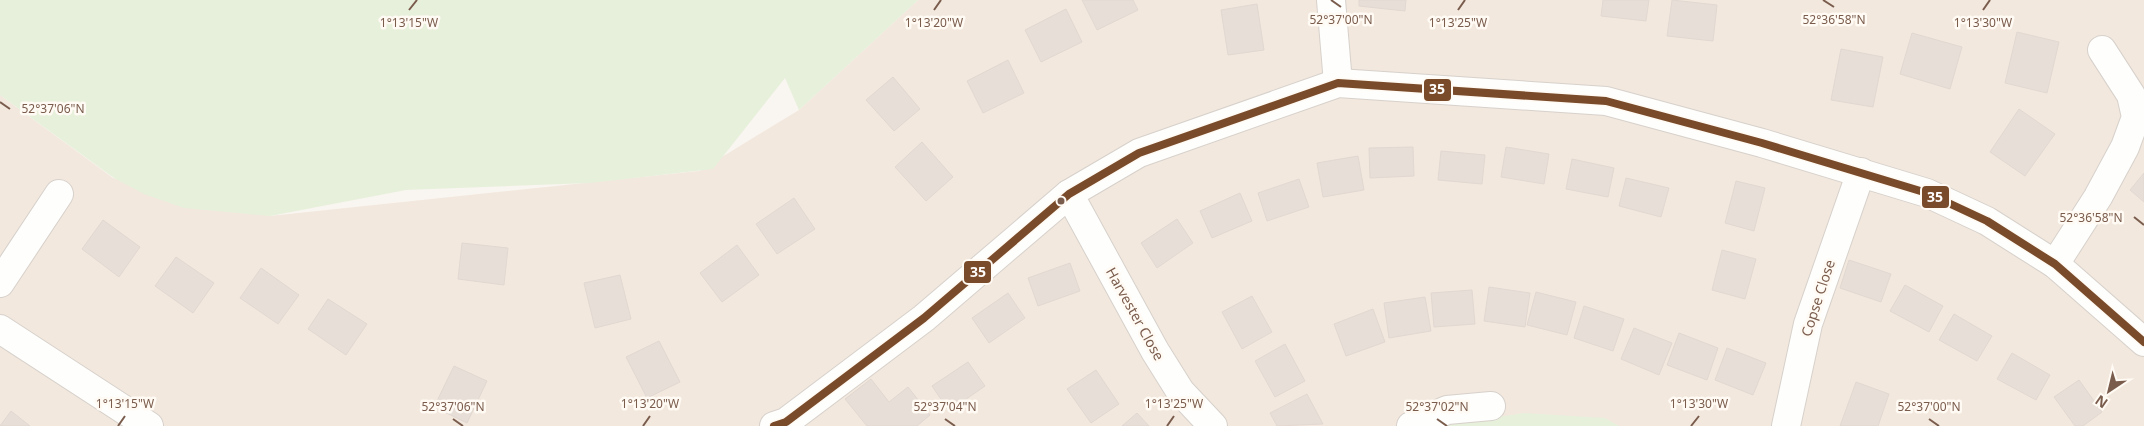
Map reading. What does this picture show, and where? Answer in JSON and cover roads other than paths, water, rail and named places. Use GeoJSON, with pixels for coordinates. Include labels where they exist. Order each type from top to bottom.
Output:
{"type":"FeatureCollection","features":[{"type":"Feature","properties":{"kind":"street"},"geometry":{"type":"LineString","coordinates":[[1331,0],[1338,83]]}},
{"type":"Feature","properties":{"kind":"street"},"geometry":{"type":"LineString","coordinates":[[2055,264],[2107,180],[2125,147],[2136,117],[2131,95],[2102,50]]}},
{"type":"Feature","properties":{"kind":"street"},"geometry":{"type":"LineString","coordinates":[[774,426],[786,422],[924,318],[1069,194],[1139,153],[1338,83],[1606,101],[1862,172],[1927,193],[1987,221],[2055,264],[2144,342]]}},
{"type":"Feature","properties":{"kind":"street","name":"Copse Close"},"geometry":{"type":"LineString","coordinates":[[1786,426],[1808,324],[1862,172]]}},
{"type":"Feature","properties":{"kind":"street"},"geometry":{"type":"LineString","coordinates":[[0,283],[59,194]]}},
{"type":"Feature","properties":{"kind":"street","name":"Harvester Close"},"geometry":{"type":"LineString","coordinates":[[1069,194],[1155,352],[1180,390],[1213,426]]}},
{"type":"Feature","properties":{"kind":"street"},"geometry":{"type":"LineString","coordinates":[[0,329],[150,426]]}},
{"type":"Feature","properties":{"kind":"street"},"geometry":{"type":"LineString","coordinates":[[1411,426],[1447,410],[1492,406]]}}]}
